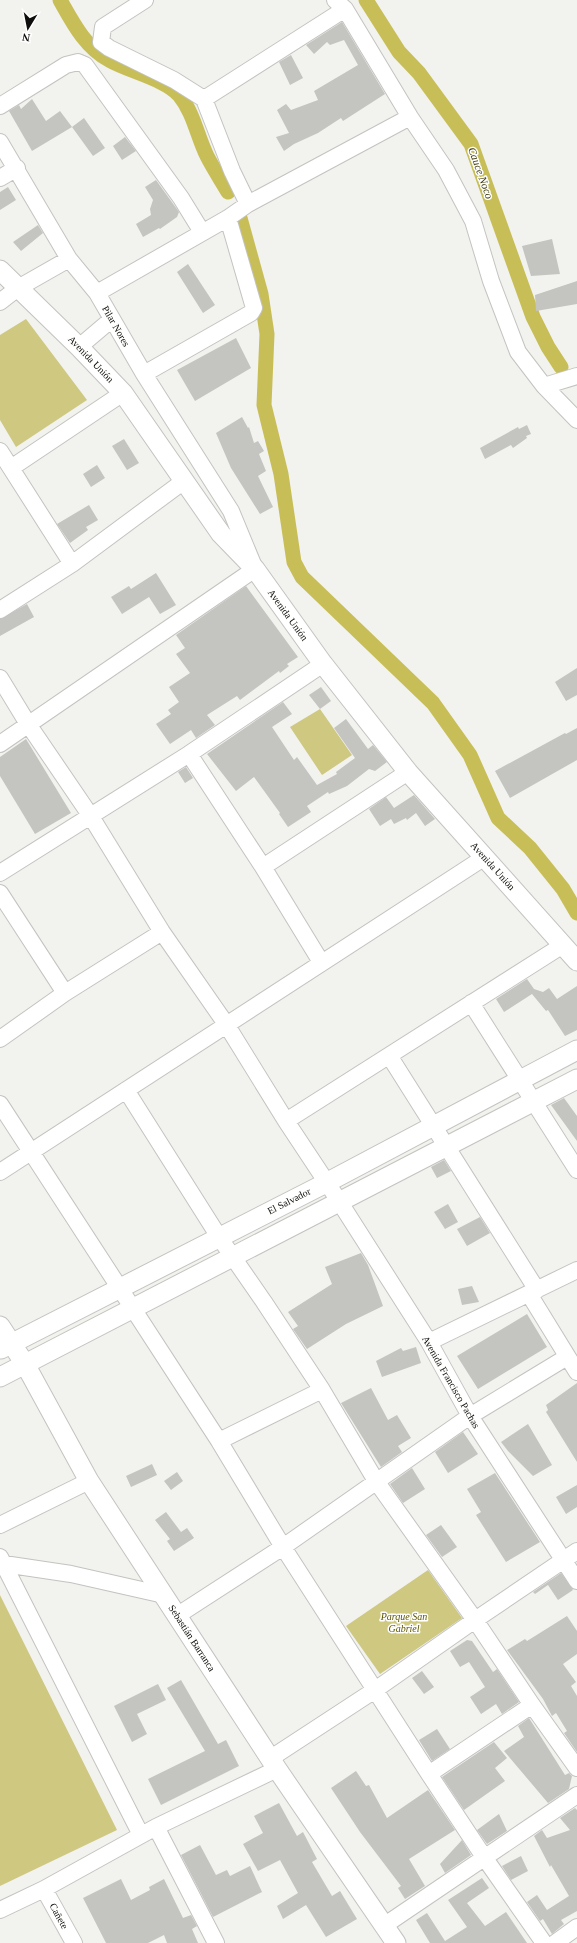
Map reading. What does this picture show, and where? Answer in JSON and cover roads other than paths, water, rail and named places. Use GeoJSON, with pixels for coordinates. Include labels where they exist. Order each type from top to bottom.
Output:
{"type":"FeatureCollection","features":[{"type":"Feature","properties":{"kind":"street"},"geometry":{"type":"LineString","coordinates":[[145,0],[102,27],[101,42],[109,48],[174,80],[204,99],[232,171],[248,204]]}},
{"type":"Feature","properties":{"kind":"street"},"geometry":{"type":"LineString","coordinates":[[204,99],[340,5],[410,117],[446,170],[473,221],[491,281],[518,352],[544,386],[577,420]]}},
{"type":"Feature","properties":{"kind":"street"},"geometry":{"type":"LineString","coordinates":[[0,106],[66,64],[78,62],[85,65],[181,198],[202,232]]}},
{"type":"Feature","properties":{"kind":"street"},"geometry":{"type":"LineString","coordinates":[[97,293],[228,218],[248,204],[410,117]]}},
{"type":"Feature","properties":{"kind":"street","name":"Pilar Nores"},"geometry":{"type":"LineString","coordinates":[[0,142],[17,168],[69,258],[97,293],[144,374],[231,511],[255,569]]}},
{"type":"Feature","properties":{"kind":"street"},"geometry":{"type":"LineString","coordinates":[[0,178],[17,168]]}},
{"type":"Feature","properties":{"kind":"street"},"geometry":{"type":"LineString","coordinates":[[144,374],[251,313],[254,308],[228,218]]}},
{"type":"Feature","properties":{"kind":"street"},"geometry":{"type":"LineString","coordinates":[[0,302],[18,288],[69,258]]}},
{"type":"Feature","properties":{"kind":"street","name":"Avenida Unión"},"geometry":{"type":"LineString","coordinates":[[0,270],[79,347],[123,393],[221,534],[255,569],[324,664],[408,772],[577,961]]}},
{"type":"Feature","properties":{"kind":"street"},"geometry":{"type":"LineString","coordinates":[[79,347],[112,319]]}},
{"type":"Feature","properties":{"kind":"street"},"geometry":{"type":"LineString","coordinates":[[544,386],[577,376]]}},
{"type":"Feature","properties":{"kind":"street"},"geometry":{"type":"LineString","coordinates":[[11,468],[123,393]]}},
{"type":"Feature","properties":{"kind":"street"},"geometry":{"type":"LineString","coordinates":[[0,451],[72,564]]}},
{"type":"Feature","properties":{"kind":"street"},"geometry":{"type":"LineString","coordinates":[[0,610],[72,564],[184,481]]}},
{"type":"Feature","properties":{"kind":"street"},"geometry":{"type":"LineString","coordinates":[[0,744],[255,569]]}},
{"type":"Feature","properties":{"kind":"street"},"geometry":{"type":"LineString","coordinates":[[0,873],[189,754],[324,664]]}},
{"type":"Feature","properties":{"kind":"street","name":"Avenida Francisco Pachas"},"geometry":{"type":"LineString","coordinates":[[0,678],[28,724],[90,815],[162,932],[226,1024],[286,1121],[429,1342],[470,1416],[577,1581]]}},
{"type":"Feature","properties":{"kind":"street"},"geometry":{"type":"LineString","coordinates":[[189,754],[263,867],[321,962]]}},
{"type":"Feature","properties":{"kind":"street"},"geometry":{"type":"LineString","coordinates":[[263,867],[408,772]]}},
{"type":"Feature","properties":{"kind":"street"},"geometry":{"type":"LineString","coordinates":[[0,1172],[321,962],[485,857]]}},
{"type":"Feature","properties":{"kind":"street"},"geometry":{"type":"LineString","coordinates":[[0,893],[65,994]]}},
{"type":"Feature","properties":{"kind":"street"},"geometry":{"type":"LineString","coordinates":[[0,1039],[65,994],[162,932]]}},
{"type":"Feature","properties":{"kind":"street"},"geometry":{"type":"LineString","coordinates":[[286,1121],[390,1057],[471,1002],[563,945]]}},
{"type":"Feature","properties":{"kind":"street"},"geometry":{"type":"LineString","coordinates":[[471,1002],[577,1170]]}},
{"type":"Feature","properties":{"kind":"street","name":"El Salvador"},"geometry":{"type":"LineString","coordinates":[[6,1346],[326,1183],[577,1050]]}},
{"type":"Feature","properties":{"kind":"street"},"geometry":{"type":"LineString","coordinates":[[390,1057],[447,1147],[533,1292],[567,1357],[577,1372]]}},
{"type":"Feature","properties":{"kind":"street"},"geometry":{"type":"LineString","coordinates":[[0,1377],[577,1079]]}},
{"type":"Feature","properties":{"kind":"street"},"geometry":{"type":"LineString","coordinates":[[126,1090],[219,1237],[322,1390],[376,1481],[475,1620],[532,1706],[577,1768]]}},
{"type":"Feature","properties":{"kind":"street"},"geometry":{"type":"LineString","coordinates":[[0,1104],[219,1441],[283,1547],[429,1774],[484,1858],[544,1943]]}},
{"type":"Feature","properties":{"kind":"street"},"geometry":{"type":"LineString","coordinates":[[429,1342],[577,1270]]}},
{"type":"Feature","properties":{"kind":"street","name":"Sebastián Barranca"},"geometry":{"type":"LineString","coordinates":[[0,1326],[6,1346],[24,1364],[89,1481],[274,1764],[396,1943]]}},
{"type":"Feature","properties":{"kind":"street"},"geometry":{"type":"LineString","coordinates":[[178,1615],[283,1547],[470,1416],[567,1357]]}},
{"type":"Feature","properties":{"kind":"street"},"geometry":{"type":"LineString","coordinates":[[219,1441],[322,1390]]}},
{"type":"Feature","properties":{"kind":"street"},"geometry":{"type":"LineString","coordinates":[[0,1525],[89,1481]]}},
{"type":"Feature","properties":{"kind":"street"},"geometry":{"type":"LineString","coordinates":[[0,1910],[44,1889],[274,1764],[375,1690],[577,1551]]}},
{"type":"Feature","properties":{"kind":"street"},"geometry":{"type":"LineString","coordinates":[[2,1561],[71,1574],[164,1595]]}},
{"type":"Feature","properties":{"kind":"street"},"geometry":{"type":"LineString","coordinates":[[2,1561],[141,1835]]}},
{"type":"Feature","properties":{"kind":"street"},"geometry":{"type":"LineString","coordinates":[[429,1774],[532,1706]]}},
{"type":"Feature","properties":{"kind":"street"},"geometry":{"type":"LineString","coordinates":[[385,1925],[577,1795]]}},
{"type":"Feature","properties":{"kind":"street"},"geometry":{"type":"LineString","coordinates":[[156,1827],[216,1943]]}},
{"type":"Feature","properties":{"kind":"street","name":"Cañete"},"geometry":{"type":"LineString","coordinates":[[44,1889],[74,1943]]}},
{"type":"Feature","properties":{"kind":"street"},"geometry":{"type":"LineString","coordinates":[[555,1943],[577,1927]]}},
{"type":"Feature","properties":{"kind":"waterway"},"geometry":{"type":"LineString","coordinates":[[60,0],[80,34],[101,55],[117,64],[165,84],[179,95],[192,117],[214,170],[228,192]]}},
{"type":"Feature","properties":{"kind":"waterway","name":"Cauce Noco"},"geometry":{"type":"LineString","coordinates":[[366,0],[399,52],[419,73],[471,144],[533,317],[548,347],[561,367]]}},
{"type":"Feature","properties":{"kind":"waterway"},"geometry":{"type":"LineString","coordinates":[[240,218],[261,294],[267,334],[264,405],[281,474],[294,562],[302,577],[433,703],[470,755],[498,818],[530,848],[563,889],[577,913]]}},
{"type":"Feature","properties":{"kind":"park label","name":"Parque San Gabriel"},"geometry":{"type":"Point","coordinates":[404,1622]}}]}
